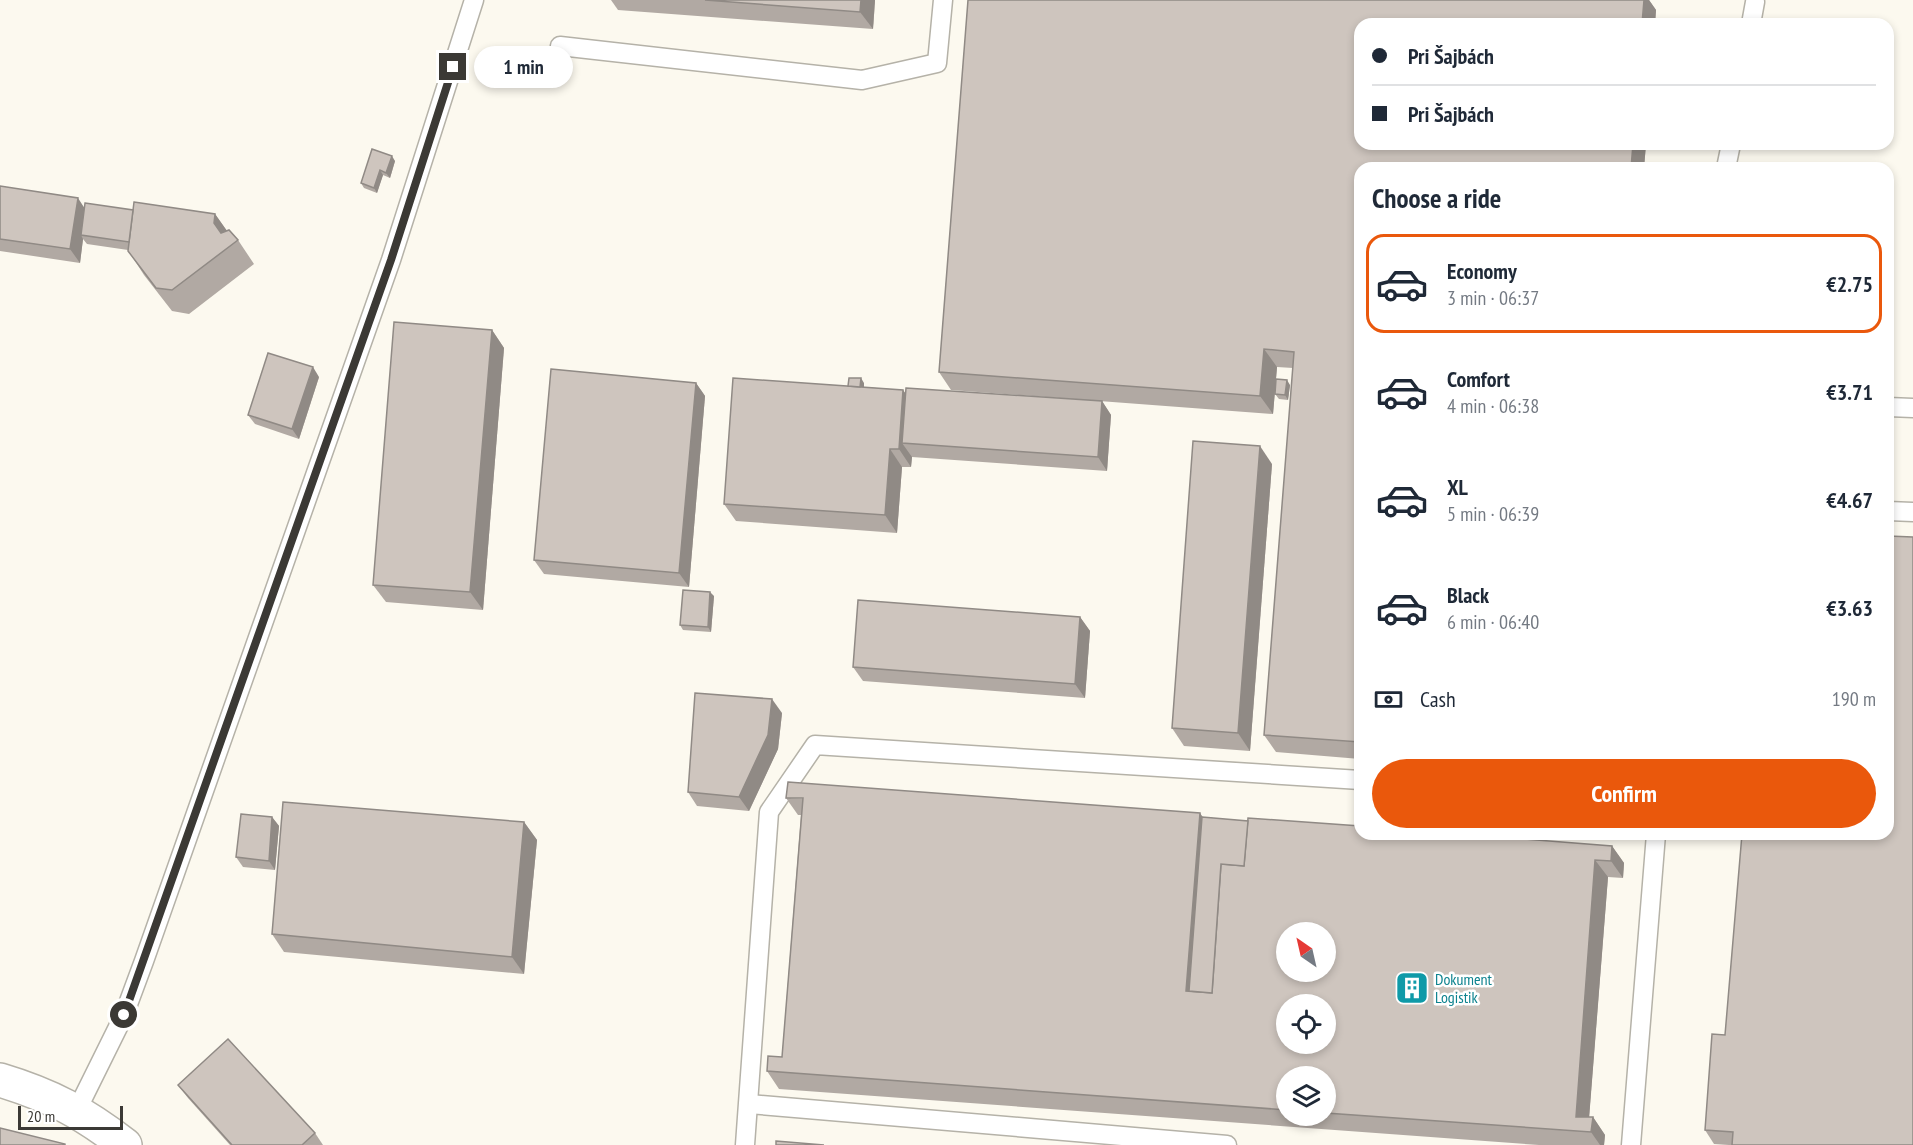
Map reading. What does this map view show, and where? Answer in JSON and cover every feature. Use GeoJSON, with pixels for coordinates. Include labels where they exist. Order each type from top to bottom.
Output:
{"type":"FeatureCollection","features":[{"type":"Feature","properties":{"kind":"street"},"geometry":{"type":"LineString","coordinates":[[0,1080],[41,1093],[77,1110],[125,1145]]}},
{"type":"Feature","properties":{"kind":"lane"},"geometry":{"type":"LineString","coordinates":[[77,1110],[124,1015],[140,972],[391,260],[474,0]]}},
{"type":"Feature","properties":{"kind":"lane"},"geometry":{"type":"LineString","coordinates":[[560,46],[862,80],[937,63],[943,0]]}},
{"type":"Feature","properties":{"kind":"lane"},"geometry":{"type":"LineString","coordinates":[[1752,18],[1755,2]]}},
{"type":"Feature","properties":{"kind":"lane"},"geometry":{"type":"LineString","coordinates":[[1894,406],[1913,408]]}},
{"type":"Feature","properties":{"kind":"lane"},"geometry":{"type":"LineString","coordinates":[[1894,511],[1913,512]]}},
{"type":"Feature","properties":{"kind":"lane"},"geometry":{"type":"LineString","coordinates":[[745,1145],[769,812],[815,746],[1354,780]]}},
{"type":"Feature","properties":{"kind":"lane"},"geometry":{"type":"LineString","coordinates":[[1630,1145],[1655,840]]}},
{"type":"Feature","properties":{"kind":"lane"},"geometry":{"type":"LineString","coordinates":[[749,1104],[1227,1145]]}},
{"type":"Feature","properties":{"kind":"building"},"geometry":{"type":"Polygon","coordinates":[[[705,0],[861,0],[860,12],[705,0]]]}},
{"type":"Feature","properties":{"kind":"building"},"geometry":{"type":"Polygon","coordinates":[[[968,0],[1644,0],[1642,18],[1354,18],[1354,150],[1632,150],[1632,162],[1354,162],[1354,742],[1264,735],[1294,352],[1264,349],[1260,396],[939,372],[968,0]]]}},
{"type":"Feature","properties":{"kind":"building"},"geometry":{"type":"Polygon","coordinates":[[[372,149],[392,156],[386,173],[380,170],[374,188],[361,183],[372,149]]]}},
{"type":"Feature","properties":{"kind":"building"},"geometry":{"type":"Polygon","coordinates":[[[0,186],[78,198],[70,249],[0,239],[0,186]]]}},
{"type":"Feature","properties":{"kind":"building"},"geometry":{"type":"Polygon","coordinates":[[[134,202],[215,214],[214,223],[221,233],[229,230],[238,240],[172,290],[156,288],[128,251],[134,202]]]}},
{"type":"Feature","properties":{"kind":"building"},"geometry":{"type":"Polygon","coordinates":[[[85,203],[133,210],[129,242],[81,235],[85,203]]]}},
{"type":"Feature","properties":{"kind":"building"},"geometry":{"type":"Polygon","coordinates":[[[394,322],[492,330],[470,592],[373,585],[394,322]]]}},
{"type":"Feature","properties":{"kind":"building"},"geometry":{"type":"Polygon","coordinates":[[[268,353],[313,367],[292,429],[248,415],[268,353]]]}},
{"type":"Feature","properties":{"kind":"building"},"geometry":{"type":"Polygon","coordinates":[[[551,369],[696,383],[679,573],[534,560],[551,369]]]}},
{"type":"Feature","properties":{"kind":"building"},"geometry":{"type":"Polygon","coordinates":[[[733,378],[903,390],[899,449],[890,449],[885,515],[724,504],[733,378]]]}},
{"type":"Feature","properties":{"kind":"building"},"geometry":{"type":"Polygon","coordinates":[[[849,378],[861,378],[860,387],[848,386],[849,378]]]}},
{"type":"Feature","properties":{"kind":"building"},"geometry":{"type":"Polygon","coordinates":[[[1276,379],[1287,380],[1285,395],[1275,394],[1276,379]]]}},
{"type":"Feature","properties":{"kind":"building"},"geometry":{"type":"Polygon","coordinates":[[[906,388],[1102,401],[1098,457],[902,443],[906,388]]]}},
{"type":"Feature","properties":{"kind":"building"},"geometry":{"type":"Polygon","coordinates":[[[1193,441],[1260,446],[1238,733],[1172,728],[1193,441]]]}},
{"type":"Feature","properties":{"kind":"building"},"geometry":{"type":"Polygon","coordinates":[[[1894,536],[1913,537],[1913,1145],[1732,1145],[1733,1132],[1705,1130],[1712,1034],[1725,1035],[1741,840],[1894,840],[1894,536]]]}},
{"type":"Feature","properties":{"kind":"building"},"geometry":{"type":"Polygon","coordinates":[[[683,590],[710,592],[708,627],[680,625],[683,590]]]}},
{"type":"Feature","properties":{"kind":"building"},"geometry":{"type":"Polygon","coordinates":[[[858,600],[1080,617],[1075,684],[853,667],[858,600]]]}},
{"type":"Feature","properties":{"kind":"building"},"geometry":{"type":"Polygon","coordinates":[[[695,693],[772,699],[768,735],[739,797],[688,792],[695,693]]]}},
{"type":"Feature","properties":{"kind":"building"},"geometry":{"type":"Polygon","coordinates":[[[788,782],[1200,813],[1186,991],[1212,993],[1221,864],[1244,866],[1248,818],[1354,826],[1354,840],[1536,840],[1612,846],[1611,861],[1595,860],[1576,1117],[1593,1117],[1591,1132],[1336,1114],[1336,1066],[1276,1066],[1276,1109],[767,1071],[768,1056],[782,1057],[803,798],[786,798],[788,782]]]}},
{"type":"Feature","properties":{"kind":"building"},"geometry":{"type":"Polygon","coordinates":[[[283,802],[524,822],[512,957],[272,934],[283,802]]]}},
{"type":"Feature","properties":{"kind":"building"},"geometry":{"type":"Polygon","coordinates":[[[241,814],[272,817],[269,861],[236,857],[241,814]]]}},
{"type":"Feature","properties":{"kind":"building"},"geometry":{"type":"Polygon","coordinates":[[[1202,817],[1248,821],[1244,866],[1221,864],[1212,993],[1189,991],[1202,817]]]}},
{"type":"Feature","properties":{"kind":"building"},"geometry":{"type":"Polygon","coordinates":[[[228,1039],[315,1133],[302,1145],[232,1145],[178,1085],[228,1039]]]}},
{"type":"Feature","properties":{"kind":"building"},"geometry":{"type":"Polygon","coordinates":[[[0,1128],[65,1144],[65,1145],[0,1145],[0,1128]]]}},
{"type":"Feature","properties":{"kind":"building"},"geometry":{"type":"Polygon","coordinates":[[[776,1141],[824,1145],[776,1145],[776,1141]]]}},
{"type":"Feature","properties":{"kind":"place","name":"Dokument Logistik"},"geometry":{"type":"Point","coordinates":[1412,988]}},
{"type":"Feature","properties":{"kind":"route"},"geometry":{"type":"LineString","coordinates":[[124,1015],[391,260],[453,67]]}}]}
